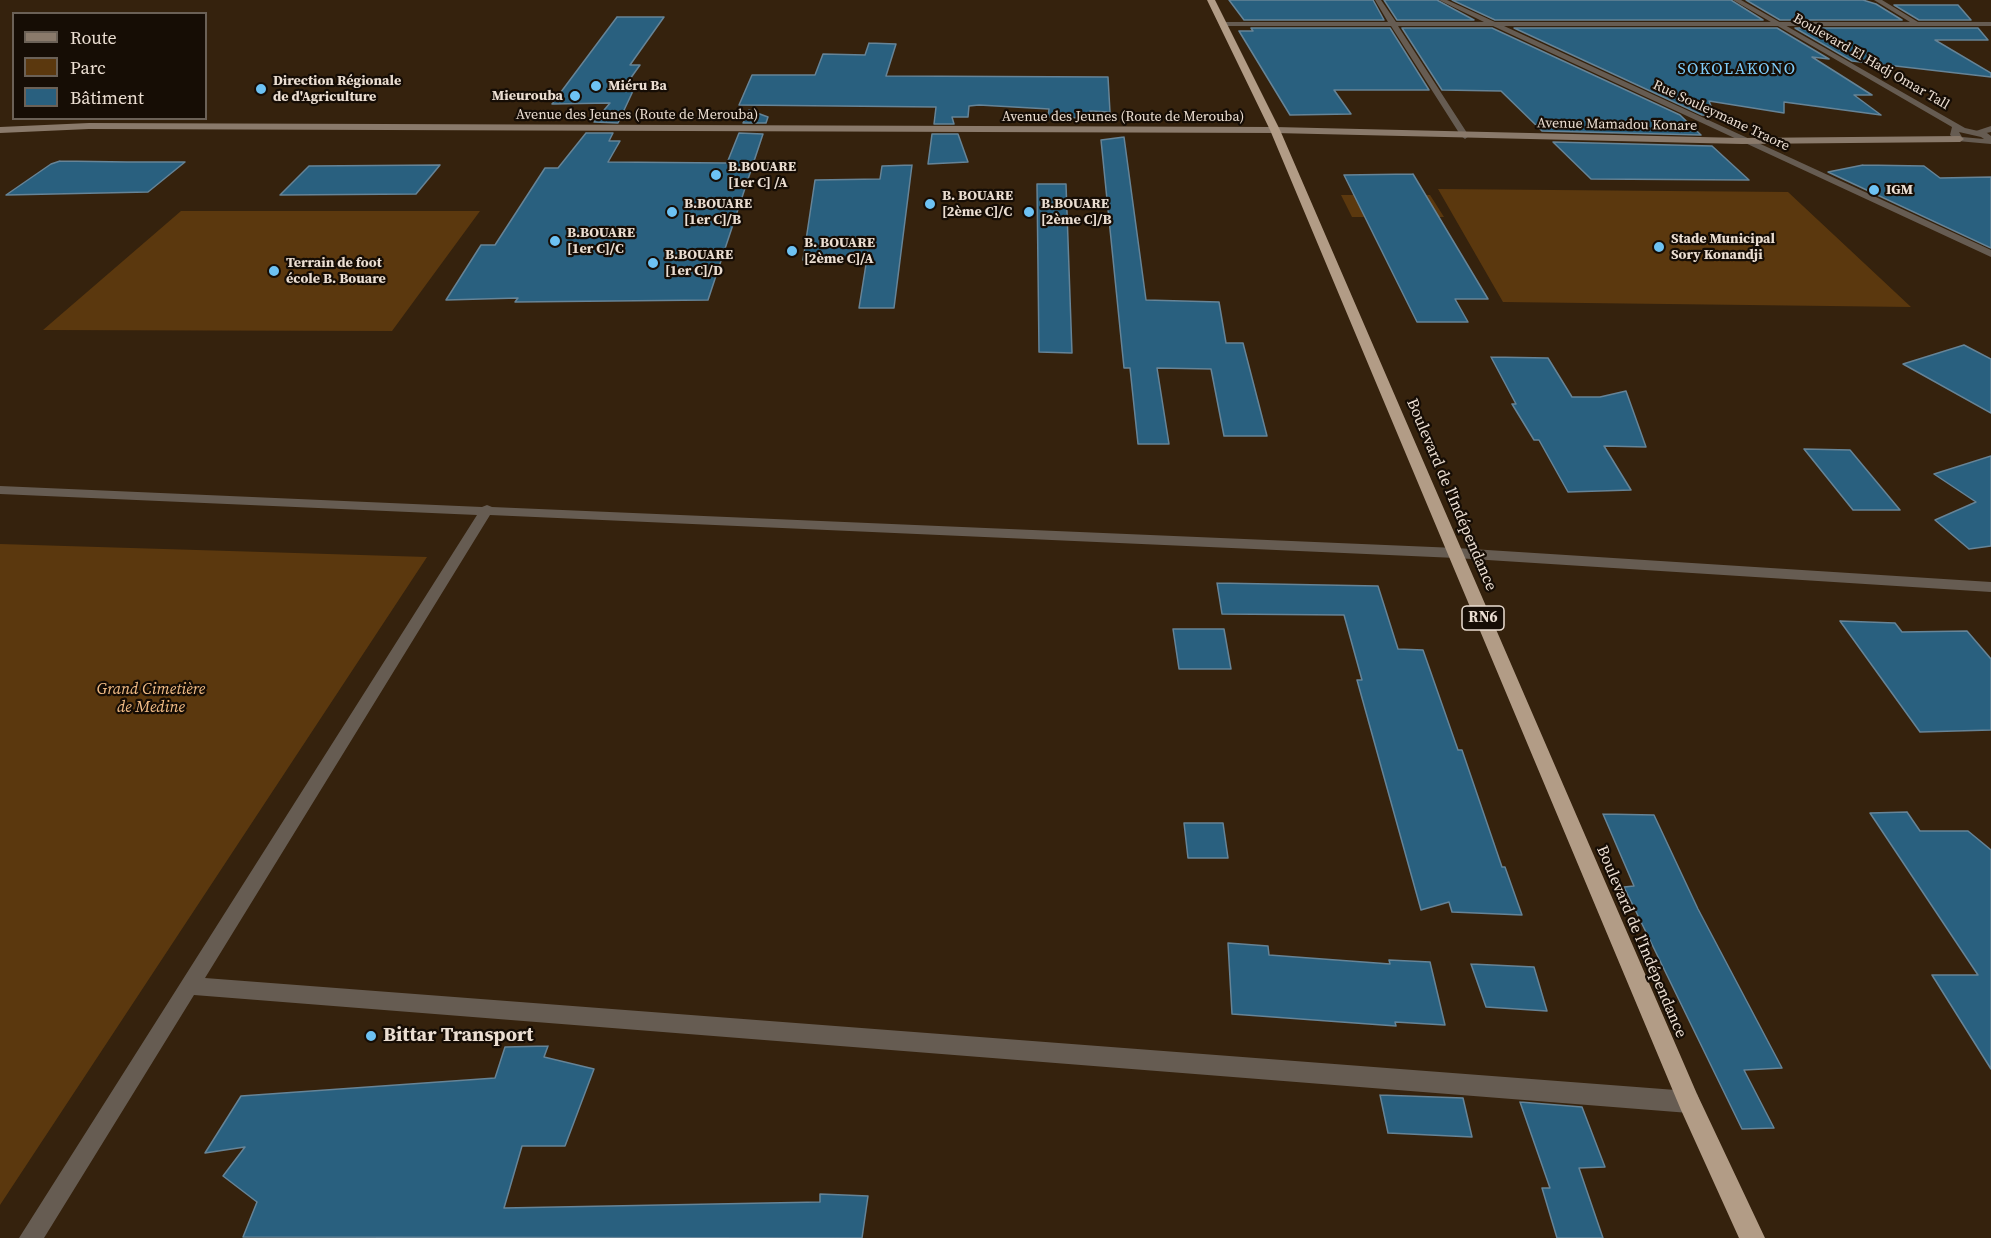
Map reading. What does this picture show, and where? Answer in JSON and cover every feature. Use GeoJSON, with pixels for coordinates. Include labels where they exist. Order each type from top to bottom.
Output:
{"type":"FeatureCollection","features":[{"type":"Feature","properties":{"kind":"highway","name":"Boulevard de l'Indépendance"},"geometry":{"type":"LineString","coordinates":[[1211,0],[1275,130],[1689,1101],[1752,1238]]}},
{"type":"Feature","properties":{"kind":"main road","name":"Avenue des Jeunes (Route de Merouba)"},"geometry":{"type":"LineString","coordinates":[[0,130],[89,126],[1275,130]]}},
{"type":"Feature","properties":{"kind":"main road","name":"Avenue Mamadou Konare"},"geometry":{"type":"LineString","coordinates":[[1275,130],[1742,141],[1960,139]]}},
{"type":"Feature","properties":{"kind":"street"},"geometry":{"type":"LineString","coordinates":[[1378,0],[1465,136]]}},
{"type":"Feature","properties":{"kind":"street","name":"Rue Souleymane Traore"},"geometry":{"type":"LineString","coordinates":[[1442,0],[1742,141],[1991,254]]}},
{"type":"Feature","properties":{"kind":"street","name":"Boulevard El Hadj Omar Tall"},"geometry":{"type":"LineString","coordinates":[[1736,0],[1961,129],[1990,135]]}},
{"type":"Feature","properties":{"kind":"street"},"geometry":{"type":"LineString","coordinates":[[1877,0],[1918,23]]}},
{"type":"Feature","properties":{"kind":"street"},"geometry":{"type":"LineString","coordinates":[[1223,24],[1774,22],[1991,24]]}},
{"type":"Feature","properties":{"kind":"street"},"geometry":{"type":"LineString","coordinates":[[1961,129],[1953,132],[1960,139],[1979,143],[1988,142],[1990,135]]}},
{"type":"Feature","properties":{"kind":"street"},"geometry":{"type":"LineString","coordinates":[[1979,143],[1991,150]]}},
{"type":"Feature","properties":{"kind":"street"},"geometry":{"type":"LineString","coordinates":[[0,490],[487,509],[1456,553],[1991,588]]}},
{"type":"Feature","properties":{"kind":"street"},"geometry":{"type":"LineString","coordinates":[[31,1238],[191,986],[487,509]]}},
{"type":"Feature","properties":{"kind":"street"},"geometry":{"type":"LineString","coordinates":[[191,986],[1689,1101]]}},
{"type":"Feature","properties":{"kind":"green space","name":"Stade Municipal Sory Konandji"},"geometry":{"type":"Polygon","coordinates":[[[1438,189],[1788,192],[1911,307],[1503,302],[1438,189]]]}},
{"type":"Feature","properties":{"kind":"green space"},"geometry":{"type":"Polygon","coordinates":[[[1341,195],[1430,195],[1444,217],[1352,217],[1341,195]]]}},
{"type":"Feature","properties":{"kind":"green space","name":"Terrain de foot école B. Bouare"},"geometry":{"type":"Polygon","coordinates":[[[181,211],[480,211],[392,331],[43,330],[181,211]]]}},
{"type":"Feature","properties":{"kind":"green space","name":"Grand Cimetière de Medine"},"geometry":{"type":"Polygon","coordinates":[[[0,544],[427,557],[0,1205],[0,544]]]}},
{"type":"Feature","properties":{"kind":"building"},"geometry":{"type":"Polygon","coordinates":[[[1229,0],[1373,0],[1384,20],[1244,20],[1229,0]]]}},
{"type":"Feature","properties":{"kind":"building"},"geometry":{"type":"Polygon","coordinates":[[[1384,0],[1437,0],[1474,20],[1397,20],[1384,0]]]}},
{"type":"Feature","properties":{"kind":"building"},"geometry":{"type":"Polygon","coordinates":[[[1452,0],[1731,0],[1763,20],[1495,20],[1452,0]]]}},
{"type":"Feature","properties":{"kind":"building"},"geometry":{"type":"Polygon","coordinates":[[[1746,0],[1863,0],[1876,4],[1902,20],[1780,20],[1746,0]]]}},
{"type":"Feature","properties":{"kind":"building"},"geometry":{"type":"Polygon","coordinates":[[[1894,5],[1958,5],[1971,20],[1919,20],[1894,5]]]}},
{"type":"Feature","properties":{"kind":"building"},"geometry":{"type":"Polygon","coordinates":[[[617,17],[664,17],[630,65],[640,65],[625,86],[633,91],[618,123],[594,122],[610,103],[552,104],[617,17]]]}},
{"type":"Feature","properties":{"kind":"building"},"geometry":{"type":"Polygon","coordinates":[[[1251,28],[1390,28],[1429,90],[1334,90],[1351,114],[1290,115],[1239,31],[1253,31],[1251,28]]]}},
{"type":"Feature","properties":{"kind":"building"},"geometry":{"type":"Polygon","coordinates":[[[1402,28],[1492,28],[1680,115],[1701,135],[1542,131],[1501,91],[1442,90],[1402,28]]]}},
{"type":"Feature","properties":{"kind":"building"},"geometry":{"type":"Polygon","coordinates":[[[1514,28],[1777,28],[1829,59],[1812,57],[1872,95],[1854,95],[1881,115],[1784,102],[1784,113],[1709,101],[1715,116],[1702,115],[1514,28]]]}},
{"type":"Feature","properties":{"kind":"building"},"geometry":{"type":"Polygon","coordinates":[[[1795,28],[1978,28],[1988,40],[1935,40],[1991,73],[1991,77],[1852,61],[1795,28]]]}},
{"type":"Feature","properties":{"kind":"building"},"geometry":{"type":"Polygon","coordinates":[[[869,43],[896,44],[886,76],[1108,77],[1110,112],[1090,111],[1089,118],[1048,117],[1049,109],[979,105],[969,106],[968,117],[952,117],[954,124],[934,124],[936,107],[739,105],[752,75],[815,75],[823,54],[865,55],[869,43]]]}},
{"type":"Feature","properties":{"kind":"building"},"geometry":{"type":"Polygon","coordinates":[[[749,110],[768,117],[766,123],[743,123],[749,110]]]}},
{"type":"Feature","properties":{"kind":"building"},"geometry":{"type":"Polygon","coordinates":[[[586,133],[613,133],[609,141],[620,141],[608,162],[727,163],[739,133],[763,134],[708,300],[515,302],[518,298],[446,300],[481,245],[495,245],[545,168],[558,168],[586,133]]]}},
{"type":"Feature","properties":{"kind":"building"},"geometry":{"type":"Polygon","coordinates":[[[932,134],[958,134],[968,162],[928,164],[932,134]]]}},
{"type":"Feature","properties":{"kind":"building"},"geometry":{"type":"Polygon","coordinates":[[[1124,137],[1146,300],[1219,302],[1226,343],[1243,343],[1267,436],[1224,436],[1211,369],[1157,368],[1169,444],[1138,444],[1130,368],[1124,368],[1101,140],[1124,137]]]}},
{"type":"Feature","properties":{"kind":"building"},"geometry":{"type":"Polygon","coordinates":[[[1553,142],[1712,146],[1749,180],[1591,179],[1553,142]]]}},
{"type":"Feature","properties":{"kind":"building"},"geometry":{"type":"Polygon","coordinates":[[[60,161],[185,162],[148,192],[6,195],[51,164],[60,161]]]}},
{"type":"Feature","properties":{"kind":"building"},"geometry":{"type":"Polygon","coordinates":[[[440,165],[416,194],[280,195],[309,166],[440,165]]]}},
{"type":"Feature","properties":{"kind":"building"},"geometry":{"type":"Polygon","coordinates":[[[912,165],[894,308],[859,308],[867,258],[803,260],[815,180],[880,179],[882,166],[912,165]]]}},
{"type":"Feature","properties":{"kind":"building"},"geometry":{"type":"Polygon","coordinates":[[[1863,165],[1924,166],[1940,178],[1991,177],[1991,248],[1828,172],[1863,165]]]}},
{"type":"Feature","properties":{"kind":"building"},"geometry":{"type":"Polygon","coordinates":[[[1413,174],[1488,299],[1455,299],[1468,322],[1417,322],[1344,175],[1413,174]]]}},
{"type":"Feature","properties":{"kind":"building"},"geometry":{"type":"Polygon","coordinates":[[[1037,184],[1066,184],[1072,353],[1039,352],[1037,184]]]}},
{"type":"Feature","properties":{"kind":"building"},"geometry":{"type":"Polygon","coordinates":[[[1964,345],[1991,359],[1991,413],[1903,364],[1964,345]]]}},
{"type":"Feature","properties":{"kind":"building"},"geometry":{"type":"Polygon","coordinates":[[[1491,357],[1548,358],[1572,397],[1600,397],[1626,391],[1646,447],[1604,446],[1631,490],[1568,492],[1539,440],[1534,440],[1512,404],[1516,404],[1491,357]]]}},
{"type":"Feature","properties":{"kind":"building"},"geometry":{"type":"Polygon","coordinates":[[[1804,449],[1850,450],[1900,510],[1853,510],[1804,449]]]}},
{"type":"Feature","properties":{"kind":"building"},"geometry":{"type":"Polygon","coordinates":[[[1991,456],[1991,546],[1969,549],[1935,520],[1976,502],[1934,474],[1991,456]]]}},
{"type":"Feature","properties":{"kind":"building"},"geometry":{"type":"Polygon","coordinates":[[[1217,583],[1378,586],[1398,649],[1423,650],[1458,750],[1462,750],[1502,867],[1505,867],[1522,915],[1452,912],[1449,902],[1421,910],[1357,680],[1362,680],[1344,615],[1222,614],[1217,583]]]}},
{"type":"Feature","properties":{"kind":"building"},"geometry":{"type":"Polygon","coordinates":[[[1840,621],[1895,623],[1902,632],[1967,631],[1991,659],[1991,730],[1920,732],[1840,621]]]}},
{"type":"Feature","properties":{"kind":"building"},"geometry":{"type":"Polygon","coordinates":[[[1173,629],[1224,629],[1231,669],[1179,669],[1173,629]]]}},
{"type":"Feature","properties":{"kind":"building"},"geometry":{"type":"Polygon","coordinates":[[[1907,812],[1920,831],[1968,831],[1991,850],[1991,1069],[1932,975],[1978,975],[1870,813],[1907,812]]]}},
{"type":"Feature","properties":{"kind":"building"},"geometry":{"type":"Polygon","coordinates":[[[1603,814],[1654,815],[1698,909],[1782,1068],[1744,1070],[1774,1128],[1742,1129],[1624,887],[1634,886],[1603,814]]]}},
{"type":"Feature","properties":{"kind":"building"},"geometry":{"type":"Polygon","coordinates":[[[1184,823],[1223,823],[1228,858],[1188,858],[1184,823]]]}},
{"type":"Feature","properties":{"kind":"building"},"geometry":{"type":"Polygon","coordinates":[[[1228,943],[1268,946],[1269,955],[1390,964],[1389,960],[1430,962],[1445,1025],[1395,1022],[1396,1026],[1232,1014],[1228,943]]]}},
{"type":"Feature","properties":{"kind":"building"},"geometry":{"type":"Polygon","coordinates":[[[1471,964],[1534,967],[1547,1011],[1486,1007],[1471,964]]]}},
{"type":"Feature","properties":{"kind":"building"},"geometry":{"type":"Polygon","coordinates":[[[548,1046],[544,1057],[594,1069],[565,1146],[522,1146],[504,1208],[820,1202],[820,1194],[868,1196],[862,1238],[243,1237],[257,1202],[223,1176],[245,1147],[205,1153],[241,1096],[495,1078],[505,1047],[548,1046]]]}},
{"type":"Feature","properties":{"kind":"building"},"geometry":{"type":"Polygon","coordinates":[[[1380,1095],[1463,1098],[1472,1137],[1388,1133],[1380,1095]]]}},
{"type":"Feature","properties":{"kind":"building"},"geometry":{"type":"Polygon","coordinates":[[[1520,1102],[1582,1107],[1605,1167],[1579,1168],[1603,1238],[1557,1238],[1542,1188],[1550,1188],[1520,1102]]]}},
{"type":"Feature","properties":{"kind":"place","name":"Miéru Ba"},"geometry":{"type":"Point","coordinates":[596,86]}},
{"type":"Feature","properties":{"kind":"place","name":"Direction Régionale de d'Agriculture"},"geometry":{"type":"Point","coordinates":[261,89]}},
{"type":"Feature","properties":{"kind":"place","name":"Mieurouba"},"geometry":{"type":"Point","coordinates":[575,96]}},
{"type":"Feature","properties":{"kind":"place","name":"B.BOUARE [1er C] /A"},"geometry":{"type":"Point","coordinates":[716,175]}},
{"type":"Feature","properties":{"kind":"place","name":"IGM"},"geometry":{"type":"Point","coordinates":[1874,190]}},
{"type":"Feature","properties":{"kind":"place","name":"B. BOUARE [2ème C]/C"},"geometry":{"type":"Point","coordinates":[930,204]}},
{"type":"Feature","properties":{"kind":"place","name":"B.BOUARE [1er C]/B"},"geometry":{"type":"Point","coordinates":[672,212]}},
{"type":"Feature","properties":{"kind":"place","name":"B.BOUARE [2ème C]/B"},"geometry":{"type":"Point","coordinates":[1029,212]}},
{"type":"Feature","properties":{"kind":"place","name":"B.BOUARE [1er C]/C"},"geometry":{"type":"Point","coordinates":[555,241]}},
{"type":"Feature","properties":{"kind":"place","name":"Stade Municipal Sory Konandji"},"geometry":{"type":"Point","coordinates":[1659,247]}},
{"type":"Feature","properties":{"kind":"place","name":"B. BOUARE [2ème C]/A"},"geometry":{"type":"Point","coordinates":[792,251]}},
{"type":"Feature","properties":{"kind":"place","name":"B.BOUARE [1er C]/D"},"geometry":{"type":"Point","coordinates":[653,263]}},
{"type":"Feature","properties":{"kind":"place","name":"Terrain de foot école B. Bouare"},"geometry":{"type":"Point","coordinates":[274,271]}},
{"type":"Feature","properties":{"kind":"place","name":"Bittar Transport"},"geometry":{"type":"Point","coordinates":[371,1036]}},
{"type":"Feature","properties":{"kind":"district","name":"SOKOLAKONO"},"geometry":{"type":"Point","coordinates":[1737,70]}}]}
